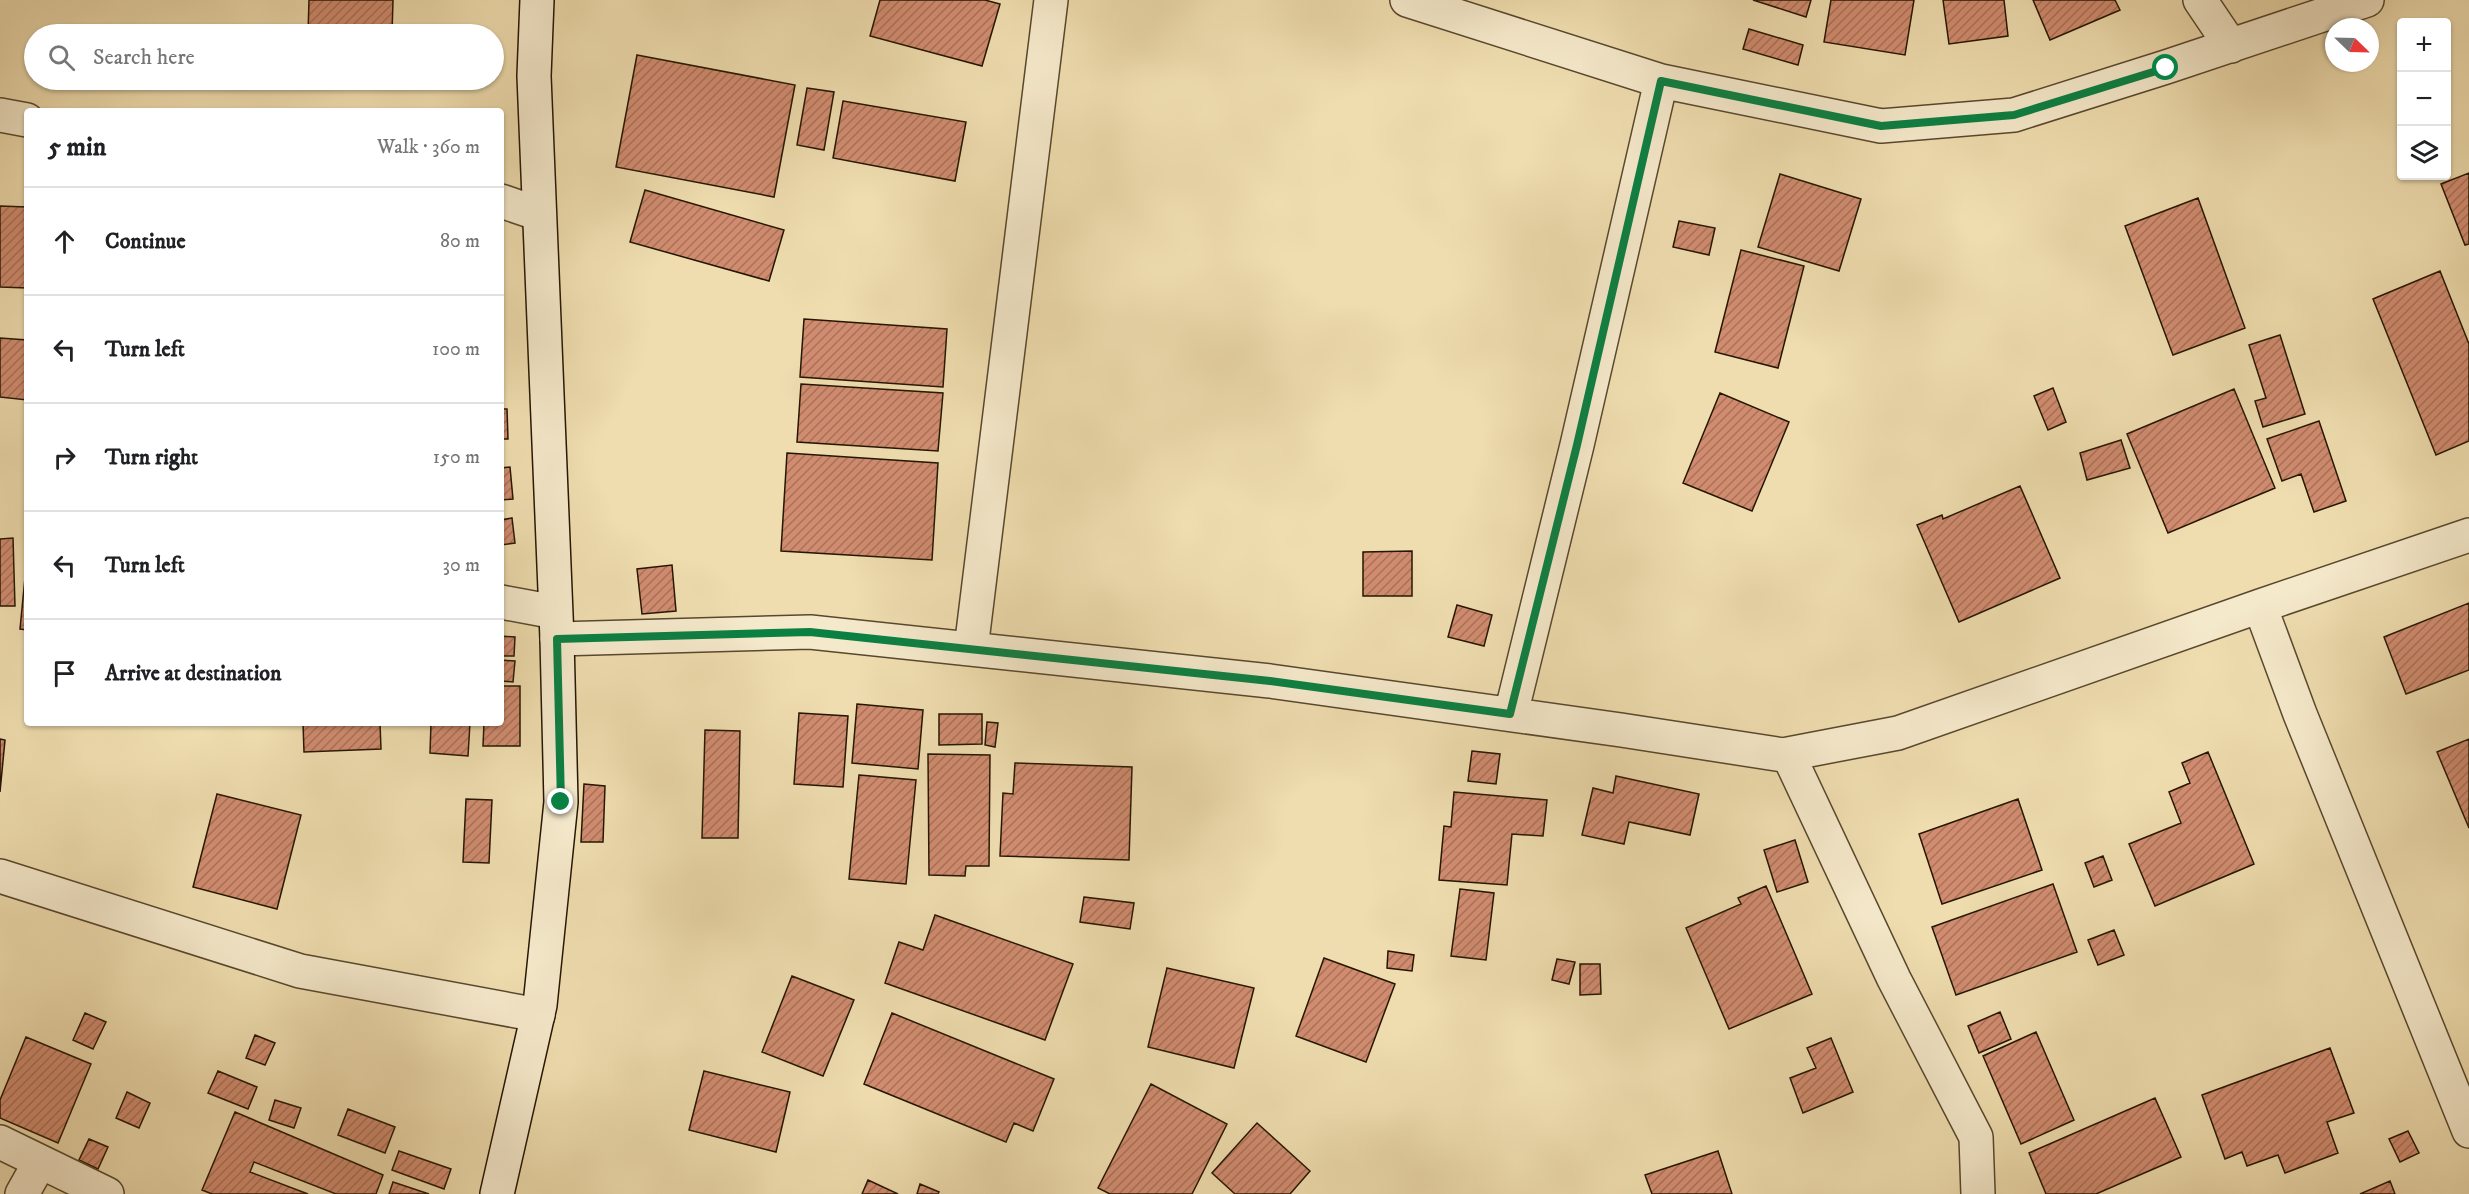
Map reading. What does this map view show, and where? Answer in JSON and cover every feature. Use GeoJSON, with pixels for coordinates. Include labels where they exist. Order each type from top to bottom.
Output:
{"type":"FeatureCollection","features":[{"type":"Feature","properties":{"kind":"street"},"geometry":{"type":"LineString","coordinates":[[497,1194],[538,1015],[561,802],[534,76],[537,0]]}},
{"type":"Feature","properties":{"kind":"street"},"geometry":{"type":"LineString","coordinates":[[971,649],[1051,0]]}},
{"type":"Feature","properties":{"kind":"street"},"geometry":{"type":"LineString","coordinates":[[1407,0],[1661,81],[1881,126],[2014,115],[2367,0]]}},
{"type":"Feature","properties":{"kind":"street"},"geometry":{"type":"LineString","coordinates":[[2200,0],[2230,46]]}},
{"type":"Feature","properties":{"kind":"street"},"geometry":{"type":"LineString","coordinates":[[1510,714],[1577,445],[1661,81]]}},
{"type":"Feature","properties":{"kind":"street"},"geometry":{"type":"LineString","coordinates":[[0,115],[24,119]]}},
{"type":"Feature","properties":{"kind":"street"},"geometry":{"type":"LineString","coordinates":[[504,202],[539,214]]}},
{"type":"Feature","properties":{"kind":"street"},"geometry":{"type":"LineString","coordinates":[[504,603],[556,625],[810,632],[1270,681],[1788,754],[1898,733],[2469,535]]}},
{"type":"Feature","properties":{"kind":"street"},"geometry":{"type":"LineString","coordinates":[[2260,606],[2300,714],[2469,1131]]}},
{"type":"Feature","properties":{"kind":"street"},"geometry":{"type":"LineString","coordinates":[[1788,754],[1894,979],[1976,1137],[1978,1194]]}},
{"type":"Feature","properties":{"kind":"street"},"geometry":{"type":"LineString","coordinates":[[0,876],[300,971],[538,1015]]}},
{"type":"Feature","properties":{"kind":"street"},"geometry":{"type":"LineString","coordinates":[[0,1142],[106,1194]]}},
{"type":"Feature","properties":{"kind":"street"},"geometry":{"type":"LineString","coordinates":[[22,1194],[40,1162]]}},
{"type":"Feature","properties":{"kind":"building"},"geometry":{"type":"Polygon","coordinates":[[[309,0],[393,0],[392,24],[308,24],[309,0]]]}},
{"type":"Feature","properties":{"kind":"building"},"geometry":{"type":"Polygon","coordinates":[[[880,0],[985,0],[1000,4],[982,66],[870,36],[880,0]]]}},
{"type":"Feature","properties":{"kind":"building"},"geometry":{"type":"Polygon","coordinates":[[[1753,0],[1811,0],[1806,17],[1753,0]]]}},
{"type":"Feature","properties":{"kind":"building"},"geometry":{"type":"Polygon","coordinates":[[[1831,0],[1914,0],[1905,55],[1824,42],[1831,0]]]}},
{"type":"Feature","properties":{"kind":"building"},"geometry":{"type":"Polygon","coordinates":[[[1943,0],[2004,0],[2008,36],[1949,44],[1943,0]]]}},
{"type":"Feature","properties":{"kind":"building"},"geometry":{"type":"Polygon","coordinates":[[[2033,0],[2115,0],[2120,10],[2050,40],[2033,0]]]}},
{"type":"Feature","properties":{"kind":"building"},"geometry":{"type":"Polygon","coordinates":[[[1749,29],[1803,45],[1798,65],[1743,49],[1749,29]]]}},
{"type":"Feature","properties":{"kind":"building"},"geometry":{"type":"Polygon","coordinates":[[[637,55],[795,85],[774,197],[616,167],[637,55]]]}},
{"type":"Feature","properties":{"kind":"building"},"geometry":{"type":"Polygon","coordinates":[[[807,88],[834,92],[824,150],[797,145],[807,88]]]}},
{"type":"Feature","properties":{"kind":"building"},"geometry":{"type":"Polygon","coordinates":[[[843,101],[966,122],[955,181],[833,158],[843,101]]]}},
{"type":"Feature","properties":{"kind":"building"},"geometry":{"type":"Polygon","coordinates":[[[2469,173],[2469,244],[2465,245],[2441,184],[2469,173]]]}},
{"type":"Feature","properties":{"kind":"building"},"geometry":{"type":"Polygon","coordinates":[[[1780,174],[1861,199],[1839,271],[1758,247],[1780,174]]]}},
{"type":"Feature","properties":{"kind":"building"},"geometry":{"type":"Polygon","coordinates":[[[645,190],[784,230],[769,281],[630,242],[645,190]]]}},
{"type":"Feature","properties":{"kind":"building"},"geometry":{"type":"Polygon","coordinates":[[[2198,198],[2245,328],[2173,355],[2125,226],[2198,198]]]}},
{"type":"Feature","properties":{"kind":"building"},"geometry":{"type":"Polygon","coordinates":[[[0,206],[24,207],[24,288],[0,287],[0,206]]]}},
{"type":"Feature","properties":{"kind":"building"},"geometry":{"type":"Polygon","coordinates":[[[1679,221],[1715,228],[1709,255],[1673,247],[1679,221]]]}},
{"type":"Feature","properties":{"kind":"building"},"geometry":{"type":"Polygon","coordinates":[[[1741,250],[1804,266],[1778,368],[1715,352],[1741,250]]]}},
{"type":"Feature","properties":{"kind":"building"},"geometry":{"type":"Polygon","coordinates":[[[2440,271],[2469,344],[2469,441],[2436,455],[2373,299],[2440,271]]]}},
{"type":"Feature","properties":{"kind":"building"},"geometry":{"type":"Polygon","coordinates":[[[804,319],[947,329],[943,387],[800,377],[804,319]]]}},
{"type":"Feature","properties":{"kind":"building"},"geometry":{"type":"Polygon","coordinates":[[[2280,335],[2305,414],[2263,427],[2255,401],[2266,398],[2249,345],[2280,335]]]}},
{"type":"Feature","properties":{"kind":"building"},"geometry":{"type":"Polygon","coordinates":[[[0,338],[24,340],[24,400],[0,397],[0,338]]]}},
{"type":"Feature","properties":{"kind":"building"},"geometry":{"type":"Polygon","coordinates":[[[801,384],[943,393],[938,451],[797,442],[801,384]]]}},
{"type":"Feature","properties":{"kind":"building"},"geometry":{"type":"Polygon","coordinates":[[[2053,388],[2066,422],[2048,430],[2034,396],[2053,388]]]}},
{"type":"Feature","properties":{"kind":"building"},"geometry":{"type":"Polygon","coordinates":[[[2234,389],[2275,488],[2168,533],[2127,434],[2234,389]]]}},
{"type":"Feature","properties":{"kind":"building"},"geometry":{"type":"Polygon","coordinates":[[[1720,393],[1789,422],[1752,511],[1683,483],[1720,393]]]}},
{"type":"Feature","properties":{"kind":"building"},"geometry":{"type":"Polygon","coordinates":[[[504,409],[507,409],[508,439],[504,439],[504,409]]]}},
{"type":"Feature","properties":{"kind":"building"},"geometry":{"type":"Polygon","coordinates":[[[2319,421],[2346,501],[2314,512],[2301,474],[2282,481],[2267,439],[2319,421]]]}},
{"type":"Feature","properties":{"kind":"building"},"geometry":{"type":"Polygon","coordinates":[[[2121,440],[2130,468],[2087,480],[2080,453],[2121,440]]]}},
{"type":"Feature","properties":{"kind":"building"},"geometry":{"type":"Polygon","coordinates":[[[787,453],[938,463],[932,560],[781,551],[787,453]]]}},
{"type":"Feature","properties":{"kind":"building"},"geometry":{"type":"Polygon","coordinates":[[[510,467],[513,499],[504,500],[504,468],[510,467]]]}},
{"type":"Feature","properties":{"kind":"building"},"geometry":{"type":"Polygon","coordinates":[[[2020,486],[2060,578],[1959,622],[1917,525],[1942,515],[1943,519],[2020,486]]]}},
{"type":"Feature","properties":{"kind":"building"},"geometry":{"type":"Polygon","coordinates":[[[512,518],[515,543],[504,545],[504,519],[512,518]]]}},
{"type":"Feature","properties":{"kind":"building"},"geometry":{"type":"Polygon","coordinates":[[[13,538],[15,606],[0,606],[0,539],[13,538]]]}},
{"type":"Feature","properties":{"kind":"building"},"geometry":{"type":"Polygon","coordinates":[[[1412,551],[1412,596],[1363,596],[1363,552],[1412,551]]]}},
{"type":"Feature","properties":{"kind":"building"},"geometry":{"type":"Polygon","coordinates":[[[672,565],[676,611],[642,614],[637,569],[672,565]]]}},
{"type":"Feature","properties":{"kind":"building"},"geometry":{"type":"Polygon","coordinates":[[[24,588],[24,630],[20,629],[24,588]]]}},
{"type":"Feature","properties":{"kind":"building"},"geometry":{"type":"Polygon","coordinates":[[[2469,603],[2469,670],[2406,694],[2384,637],[2469,603]]]}},
{"type":"Feature","properties":{"kind":"building"},"geometry":{"type":"Polygon","coordinates":[[[1457,605],[1492,615],[1484,646],[1448,637],[1457,605]]]}},
{"type":"Feature","properties":{"kind":"building"},"geometry":{"type":"Polygon","coordinates":[[[504,636],[515,637],[514,656],[504,656],[504,636]]]}},
{"type":"Feature","properties":{"kind":"building"},"geometry":{"type":"Polygon","coordinates":[[[504,660],[515,661],[513,682],[504,681],[504,660]]]}},
{"type":"Feature","properties":{"kind":"building"},"geometry":{"type":"Polygon","coordinates":[[[504,686],[520,686],[520,746],[483,746],[484,726],[504,726],[504,686]]]}},
{"type":"Feature","properties":{"kind":"building"},"geometry":{"type":"Polygon","coordinates":[[[857,704],[923,710],[918,769],[852,763],[857,704]]]}},
{"type":"Feature","properties":{"kind":"building"},"geometry":{"type":"Polygon","coordinates":[[[799,713],[848,716],[843,787],[794,784],[799,713]]]}},
{"type":"Feature","properties":{"kind":"building"},"geometry":{"type":"Polygon","coordinates":[[[939,714],[982,714],[982,744],[939,745],[939,714]]]}},
{"type":"Feature","properties":{"kind":"building"},"geometry":{"type":"Polygon","coordinates":[[[987,722],[998,723],[995,747],[985,745],[987,722]]]}},
{"type":"Feature","properties":{"kind":"building"},"geometry":{"type":"Polygon","coordinates":[[[303,726],[380,726],[381,749],[304,752],[303,726]]]}},
{"type":"Feature","properties":{"kind":"building"},"geometry":{"type":"Polygon","coordinates":[[[431,726],[470,726],[468,756],[430,753],[431,726]]]}},
{"type":"Feature","properties":{"kind":"building"},"geometry":{"type":"Polygon","coordinates":[[[705,730],[740,731],[738,838],[702,838],[705,730]]]}},
{"type":"Feature","properties":{"kind":"building"},"geometry":{"type":"Polygon","coordinates":[[[0,739],[5,740],[0,792],[0,739]]]}},
{"type":"Feature","properties":{"kind":"building"},"geometry":{"type":"Polygon","coordinates":[[[2469,739],[2469,828],[2437,752],[2469,739]]]}},
{"type":"Feature","properties":{"kind":"building"},"geometry":{"type":"Polygon","coordinates":[[[1472,751],[1500,754],[1496,784],[1468,781],[1472,751]]]}},
{"type":"Feature","properties":{"kind":"building"},"geometry":{"type":"Polygon","coordinates":[[[2208,752],[2254,864],[2155,906],[2129,844],[2181,823],[2169,792],[2190,783],[2182,763],[2208,752]]]}},
{"type":"Feature","properties":{"kind":"building"},"geometry":{"type":"Polygon","coordinates":[[[928,754],[990,755],[989,866],[966,866],[965,876],[929,875],[928,754]]]}},
{"type":"Feature","properties":{"kind":"building"},"geometry":{"type":"Polygon","coordinates":[[[1015,763],[1132,767],[1129,860],[1000,856],[1003,793],[1013,794],[1015,763]]]}},
{"type":"Feature","properties":{"kind":"building"},"geometry":{"type":"Polygon","coordinates":[[[859,775],[916,780],[906,884],[849,879],[859,775]]]}},
{"type":"Feature","properties":{"kind":"building"},"geometry":{"type":"Polygon","coordinates":[[[1616,776],[1699,794],[1690,835],[1629,822],[1624,844],[1582,835],[1593,788],[1613,793],[1616,776]]]}},
{"type":"Feature","properties":{"kind":"building"},"geometry":{"type":"Polygon","coordinates":[[[584,784],[605,786],[603,842],[581,842],[584,784]]]}},
{"type":"Feature","properties":{"kind":"building"},"geometry":{"type":"Polygon","coordinates":[[[1454,792],[1547,800],[1543,836],[1512,834],[1507,885],[1439,880],[1444,826],[1451,827],[1454,792]]]}},
{"type":"Feature","properties":{"kind":"building"},"geometry":{"type":"Polygon","coordinates":[[[217,794],[301,815],[277,909],[193,887],[217,794]]]}},
{"type":"Feature","properties":{"kind":"building"},"geometry":{"type":"Polygon","coordinates":[[[466,799],[492,800],[489,863],[463,862],[466,799]]]}},
{"type":"Feature","properties":{"kind":"building"},"geometry":{"type":"Polygon","coordinates":[[[2018,799],[2042,870],[1942,904],[1919,834],[2018,799]]]}},
{"type":"Feature","properties":{"kind":"building"},"geometry":{"type":"Polygon","coordinates":[[[1795,840],[1808,882],[1777,892],[1764,850],[1795,840]]]}},
{"type":"Feature","properties":{"kind":"building"},"geometry":{"type":"Polygon","coordinates":[[[2103,856],[2112,880],[2094,887],[2085,863],[2103,856]]]}},
{"type":"Feature","properties":{"kind":"building"},"geometry":{"type":"Polygon","coordinates":[[[2053,884],[2077,952],[1956,995],[1932,927],[2053,884]]]}},
{"type":"Feature","properties":{"kind":"building"},"geometry":{"type":"Polygon","coordinates":[[[1766,886],[1812,994],[1729,1029],[1686,928],[1741,904],[1738,898],[1766,886]]]}},
{"type":"Feature","properties":{"kind":"building"},"geometry":{"type":"Polygon","coordinates":[[[1460,889],[1494,893],[1486,960],[1451,956],[1460,889]]]}},
{"type":"Feature","properties":{"kind":"building"},"geometry":{"type":"Polygon","coordinates":[[[1084,897],[1134,903],[1130,929],[1080,922],[1084,897]]]}},
{"type":"Feature","properties":{"kind":"building"},"geometry":{"type":"Polygon","coordinates":[[[935,915],[1073,964],[1045,1040],[885,983],[899,942],[923,950],[935,915]]]}},
{"type":"Feature","properties":{"kind":"building"},"geometry":{"type":"Polygon","coordinates":[[[2114,930],[2124,955],[2098,965],[2088,940],[2114,930]]]}},
{"type":"Feature","properties":{"kind":"building"},"geometry":{"type":"Polygon","coordinates":[[[1388,951],[1414,955],[1412,971],[1387,968],[1388,951]]]}},
{"type":"Feature","properties":{"kind":"building"},"geometry":{"type":"Polygon","coordinates":[[[1324,958],[1395,984],[1366,1062],[1296,1036],[1324,958]]]}},
{"type":"Feature","properties":{"kind":"building"},"geometry":{"type":"Polygon","coordinates":[[[1557,959],[1575,962],[1569,984],[1552,980],[1557,959]]]}},
{"type":"Feature","properties":{"kind":"building"},"geometry":{"type":"Polygon","coordinates":[[[1580,964],[1600,964],[1601,994],[1580,995],[1580,964]]]}},
{"type":"Feature","properties":{"kind":"building"},"geometry":{"type":"Polygon","coordinates":[[[1167,968],[1254,988],[1234,1068],[1148,1047],[1167,968]]]}},
{"type":"Feature","properties":{"kind":"building"},"geometry":{"type":"Polygon","coordinates":[[[792,976],[854,1000],[823,1076],[762,1052],[792,976]]]}},
{"type":"Feature","properties":{"kind":"building"},"geometry":{"type":"Polygon","coordinates":[[[2000,1012],[2011,1039],[1979,1053],[1968,1026],[2000,1012]]]}},
{"type":"Feature","properties":{"kind":"building"},"geometry":{"type":"Polygon","coordinates":[[[85,1013],[106,1022],[93,1049],[73,1040],[85,1013]]]}},
{"type":"Feature","properties":{"kind":"building"},"geometry":{"type":"Polygon","coordinates":[[[892,1013],[1054,1079],[1033,1131],[1014,1123],[1006,1142],[864,1084],[892,1013]]]}},
{"type":"Feature","properties":{"kind":"building"},"geometry":{"type":"Polygon","coordinates":[[[2036,1032],[2074,1120],[2021,1144],[1983,1056],[2036,1032]]]}},
{"type":"Feature","properties":{"kind":"building"},"geometry":{"type":"Polygon","coordinates":[[[255,1035],[275,1043],[265,1065],[246,1058],[255,1035]]]}},
{"type":"Feature","properties":{"kind":"building"},"geometry":{"type":"Polygon","coordinates":[[[26,1037],[91,1064],[58,1143],[0,1118],[0,1100],[26,1037]]]}},
{"type":"Feature","properties":{"kind":"building"},"geometry":{"type":"Polygon","coordinates":[[[1831,1038],[1853,1092],[1803,1113],[1790,1078],[1816,1068],[1807,1048],[1831,1038]]]}},
{"type":"Feature","properties":{"kind":"building"},"geometry":{"type":"Polygon","coordinates":[[[2330,1048],[2354,1113],[2327,1122],[2338,1153],[2285,1173],[2278,1155],[2247,1166],[2242,1152],[2225,1159],[2202,1095],[2330,1048]]]}},
{"type":"Feature","properties":{"kind":"building"},"geometry":{"type":"Polygon","coordinates":[[[218,1071],[257,1087],[248,1109],[208,1093],[218,1071]]]}},
{"type":"Feature","properties":{"kind":"building"},"geometry":{"type":"Polygon","coordinates":[[[704,1071],[790,1092],[776,1152],[689,1130],[704,1071]]]}},
{"type":"Feature","properties":{"kind":"building"},"geometry":{"type":"Polygon","coordinates":[[[1151,1084],[1227,1124],[1192,1194],[1110,1194],[1098,1188],[1151,1084]]]}},
{"type":"Feature","properties":{"kind":"building"},"geometry":{"type":"Polygon","coordinates":[[[127,1092],[150,1103],[139,1128],[116,1118],[127,1092]]]}},
{"type":"Feature","properties":{"kind":"building"},"geometry":{"type":"Polygon","coordinates":[[[2155,1098],[2181,1157],[2096,1194],[2046,1194],[2029,1153],[2155,1098]]]}},
{"type":"Feature","properties":{"kind":"building"},"geometry":{"type":"Polygon","coordinates":[[[275,1100],[301,1108],[294,1128],[269,1120],[275,1100]]]}},
{"type":"Feature","properties":{"kind":"building"},"geometry":{"type":"Polygon","coordinates":[[[348,1109],[395,1127],[385,1153],[338,1135],[348,1109]]]}},
{"type":"Feature","properties":{"kind":"building"},"geometry":{"type":"Polygon","coordinates":[[[235,1112],[383,1175],[376,1194],[336,1194],[254,1162],[250,1172],[308,1194],[212,1194],[202,1190],[235,1112]]]}},
{"type":"Feature","properties":{"kind":"building"},"geometry":{"type":"Polygon","coordinates":[[[1257,1123],[1310,1171],[1290,1194],[1235,1194],[1212,1173],[1257,1123]]]}},
{"type":"Feature","properties":{"kind":"building"},"geometry":{"type":"Polygon","coordinates":[[[2408,1131],[2419,1153],[2400,1162],[2389,1139],[2408,1131]]]}},
{"type":"Feature","properties":{"kind":"building"},"geometry":{"type":"Polygon","coordinates":[[[89,1139],[108,1147],[98,1169],[79,1160],[89,1139]]]}},
{"type":"Feature","properties":{"kind":"building"},"geometry":{"type":"Polygon","coordinates":[[[399,1151],[451,1169],[444,1189],[392,1170],[399,1151]]]}},
{"type":"Feature","properties":{"kind":"building"},"geometry":{"type":"Polygon","coordinates":[[[1718,1151],[1732,1194],[1652,1194],[1645,1175],[1718,1151]]]}},
{"type":"Feature","properties":{"kind":"building"},"geometry":{"type":"Polygon","coordinates":[[[868,1180],[898,1194],[862,1194],[868,1180]]]}},
{"type":"Feature","properties":{"kind":"building"},"geometry":{"type":"Polygon","coordinates":[[[2390,1181],[2395,1194],[2360,1194],[2390,1181]]]}},
{"type":"Feature","properties":{"kind":"building"},"geometry":{"type":"Polygon","coordinates":[[[393,1182],[429,1194],[389,1194],[393,1182]]]}},
{"type":"Feature","properties":{"kind":"building"},"geometry":{"type":"Polygon","coordinates":[[[920,1184],[939,1192],[938,1194],[917,1194],[920,1184]]]}},
{"type":"Feature","properties":{"kind":"route"},"geometry":{"type":"LineString","coordinates":[[561,802],[557,639],[810,632],[1270,681],[1510,714],[1577,445],[1661,81],[1881,126],[2014,115],[2166,68]]}}]}
